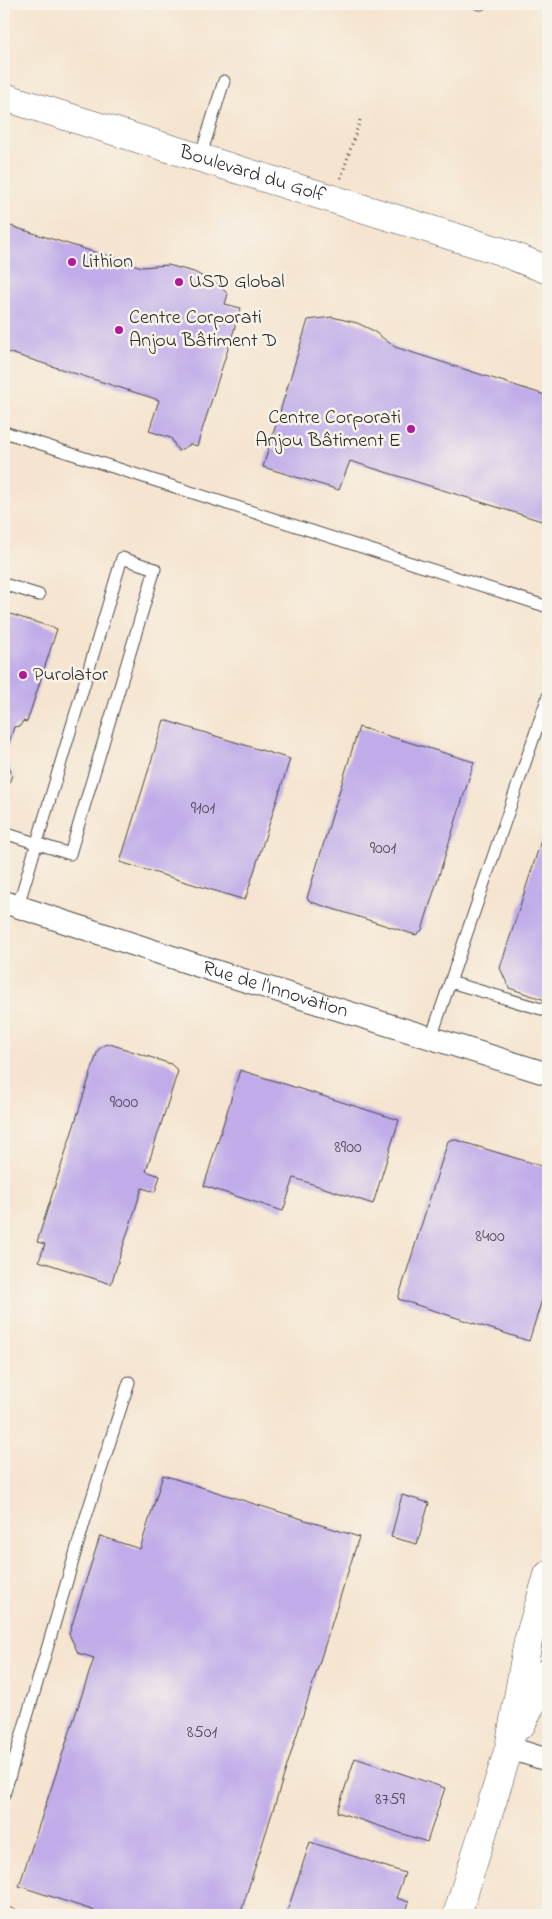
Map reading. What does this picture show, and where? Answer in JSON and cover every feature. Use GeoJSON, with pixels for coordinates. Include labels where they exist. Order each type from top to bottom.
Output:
{"type":"FeatureCollection","features":[{"type":"Feature","properties":{"kind":"street","name":"Boulevard du Golf"},"geometry":{"type":"LineString","coordinates":[[4,97],[500,251],[548,270]]}},
{"type":"Feature","properties":{"kind":"street","name":"Boulevard du Golf"},"geometry":{"type":"LineString","coordinates":[[500,251],[548,261]]}},
{"type":"Feature","properties":{"kind":"street","name":"Rue de l'Innovation"},"geometry":{"type":"LineString","coordinates":[[11,904],[227,975],[548,1074]]}},
{"type":"Feature","properties":{"kind":"street"},"geometry":{"type":"LineString","coordinates":[[457,1915],[509,1748],[528,1641],[548,1575]]}},
{"type":"Feature","properties":{"kind":"street"},"geometry":{"type":"LineString","coordinates":[[509,1748],[548,1672]]}},
{"type":"Feature","properties":{"kind":"street"},"geometry":{"type":"LineString","coordinates":[[509,1748],[548,1760]]}},
{"type":"Feature","properties":{"kind":"lane"},"geometry":{"type":"LineString","coordinates":[[200,158],[224,81]]}},
{"type":"Feature","properties":{"kind":"lane"},"geometry":{"type":"LineString","coordinates":[[4,432],[548,607]]}},
{"type":"Feature","properties":{"kind":"lane"},"geometry":{"type":"LineString","coordinates":[[4,833],[36,843],[70,854],[156,569],[122,558],[36,843],[11,904]]}},
{"type":"Feature","properties":{"kind":"lane"},"geometry":{"type":"LineString","coordinates":[[4,584],[39,595]]}},
{"type":"Feature","properties":{"kind":"lane"},"geometry":{"type":"LineString","coordinates":[[431,1038],[548,696]]}},
{"type":"Feature","properties":{"kind":"lane"},"geometry":{"type":"LineString","coordinates":[[450,982],[548,1011]]}},
{"type":"Feature","properties":{"kind":"lane"},"geometry":{"type":"LineString","coordinates":[[4,1795],[85,1520],[129,1382]]}},
{"type":"Feature","properties":{"kind":"lane"},"geometry":{"type":"LineString","coordinates":[[4,1912],[12,1915]]}},
{"type":"Feature","properties":{"kind":"path"},"geometry":{"type":"LineString","coordinates":[[334,200],[360,120]]}},
{"type":"Feature","properties":{"kind":"building","name":"Centre Corporati Anjou Bâtiment D"},"geometry":{"type":"Polygon","coordinates":[[[4,224],[142,267],[168,265],[194,272],[217,284],[228,294],[225,304],[241,308],[197,446],[191,444],[178,451],[171,438],[149,431],[159,400],[4,351],[4,224]]]}},
{"type":"Feature","properties":{"kind":"building","name":"Centre Corporati Anjou Bâtiment E"},"geometry":{"type":"Polygon","coordinates":[[[332,317],[357,323],[372,330],[395,347],[548,396],[548,523],[350,461],[339,490],[263,467],[308,320],[332,317]]]}},
{"type":"Feature","properties":{"kind":"building","name":"Purolator"},"geometry":{"type":"Polygon","coordinates":[[[4,612],[57,629],[27,722],[23,721],[20,726],[14,727],[4,758],[4,612]]]}},
{"type":"Feature","properties":{"kind":"building"},"geometry":{"type":"Polygon","coordinates":[[[164,720],[290,759],[245,900],[120,862],[164,720]]]}},
{"type":"Feature","properties":{"kind":"building"},"geometry":{"type":"Polygon","coordinates":[[[359,727],[474,762],[422,930],[416,935],[311,902],[307,898],[359,727]]]}},
{"type":"Feature","properties":{"kind":"building"},"geometry":{"type":"Polygon","coordinates":[[[4,760],[9,766],[12,775],[4,791],[4,760]]]}},
{"type":"Feature","properties":{"kind":"building"},"geometry":{"type":"Polygon","coordinates":[[[548,819],[548,1001],[509,988],[500,968],[548,819]]]}},
{"type":"Feature","properties":{"kind":"building"},"geometry":{"type":"Polygon","coordinates":[[[110,1044],[171,1064],[178,1071],[146,1171],[160,1176],[155,1192],[142,1188],[111,1284],[39,1261],[45,1244],[37,1242],[98,1050],[104,1045],[110,1044]]]}},
{"type":"Feature","properties":{"kind":"building"},"geometry":{"type":"Polygon","coordinates":[[[240,1070],[399,1120],[373,1204],[294,1178],[283,1211],[204,1186],[240,1070]]]}},
{"type":"Feature","properties":{"kind":"building"},"geometry":{"type":"Polygon","coordinates":[[[453,1139],[548,1168],[548,1281],[529,1341],[398,1299],[448,1141],[453,1139]]]}},
{"type":"Feature","properties":{"kind":"building"},"geometry":{"type":"Polygon","coordinates":[[[163,1475],[359,1537],[240,1915],[97,1915],[98,1912],[19,1886],[94,1658],[78,1653],[69,1634],[100,1536],[140,1549],[163,1475]]]}},
{"type":"Feature","properties":{"kind":"building"},"geometry":{"type":"Polygon","coordinates":[[[402,1495],[429,1503],[417,1544],[391,1537],[402,1495]]]}},
{"type":"Feature","properties":{"kind":"building"},"geometry":{"type":"Polygon","coordinates":[[[355,1758],[445,1788],[427,1842],[337,1812],[355,1758]]]}},
{"type":"Feature","properties":{"kind":"building"},"geometry":{"type":"Polygon","coordinates":[[[310,1842],[405,1873],[396,1898],[409,1902],[405,1915],[286,1915],[310,1842]]]}},
{"type":"Feature","properties":{"kind":"place","name":"Lithion"},"geometry":{"type":"Point","coordinates":[72,262]}},
{"type":"Feature","properties":{"kind":"place","name":"USD Global"},"geometry":{"type":"Point","coordinates":[179,282]}},
{"type":"Feature","properties":{"kind":"place","name":"Centre Corporati Anjou Bâtiment D"},"geometry":{"type":"Point","coordinates":[119,330]}},
{"type":"Feature","properties":{"kind":"place","name":"Centre Corporati Anjou Bâtiment E"},"geometry":{"type":"Point","coordinates":[411,429]}},
{"type":"Feature","properties":{"kind":"place","name":"Purolator"},"geometry":{"type":"Point","coordinates":[23,675]}}]}
